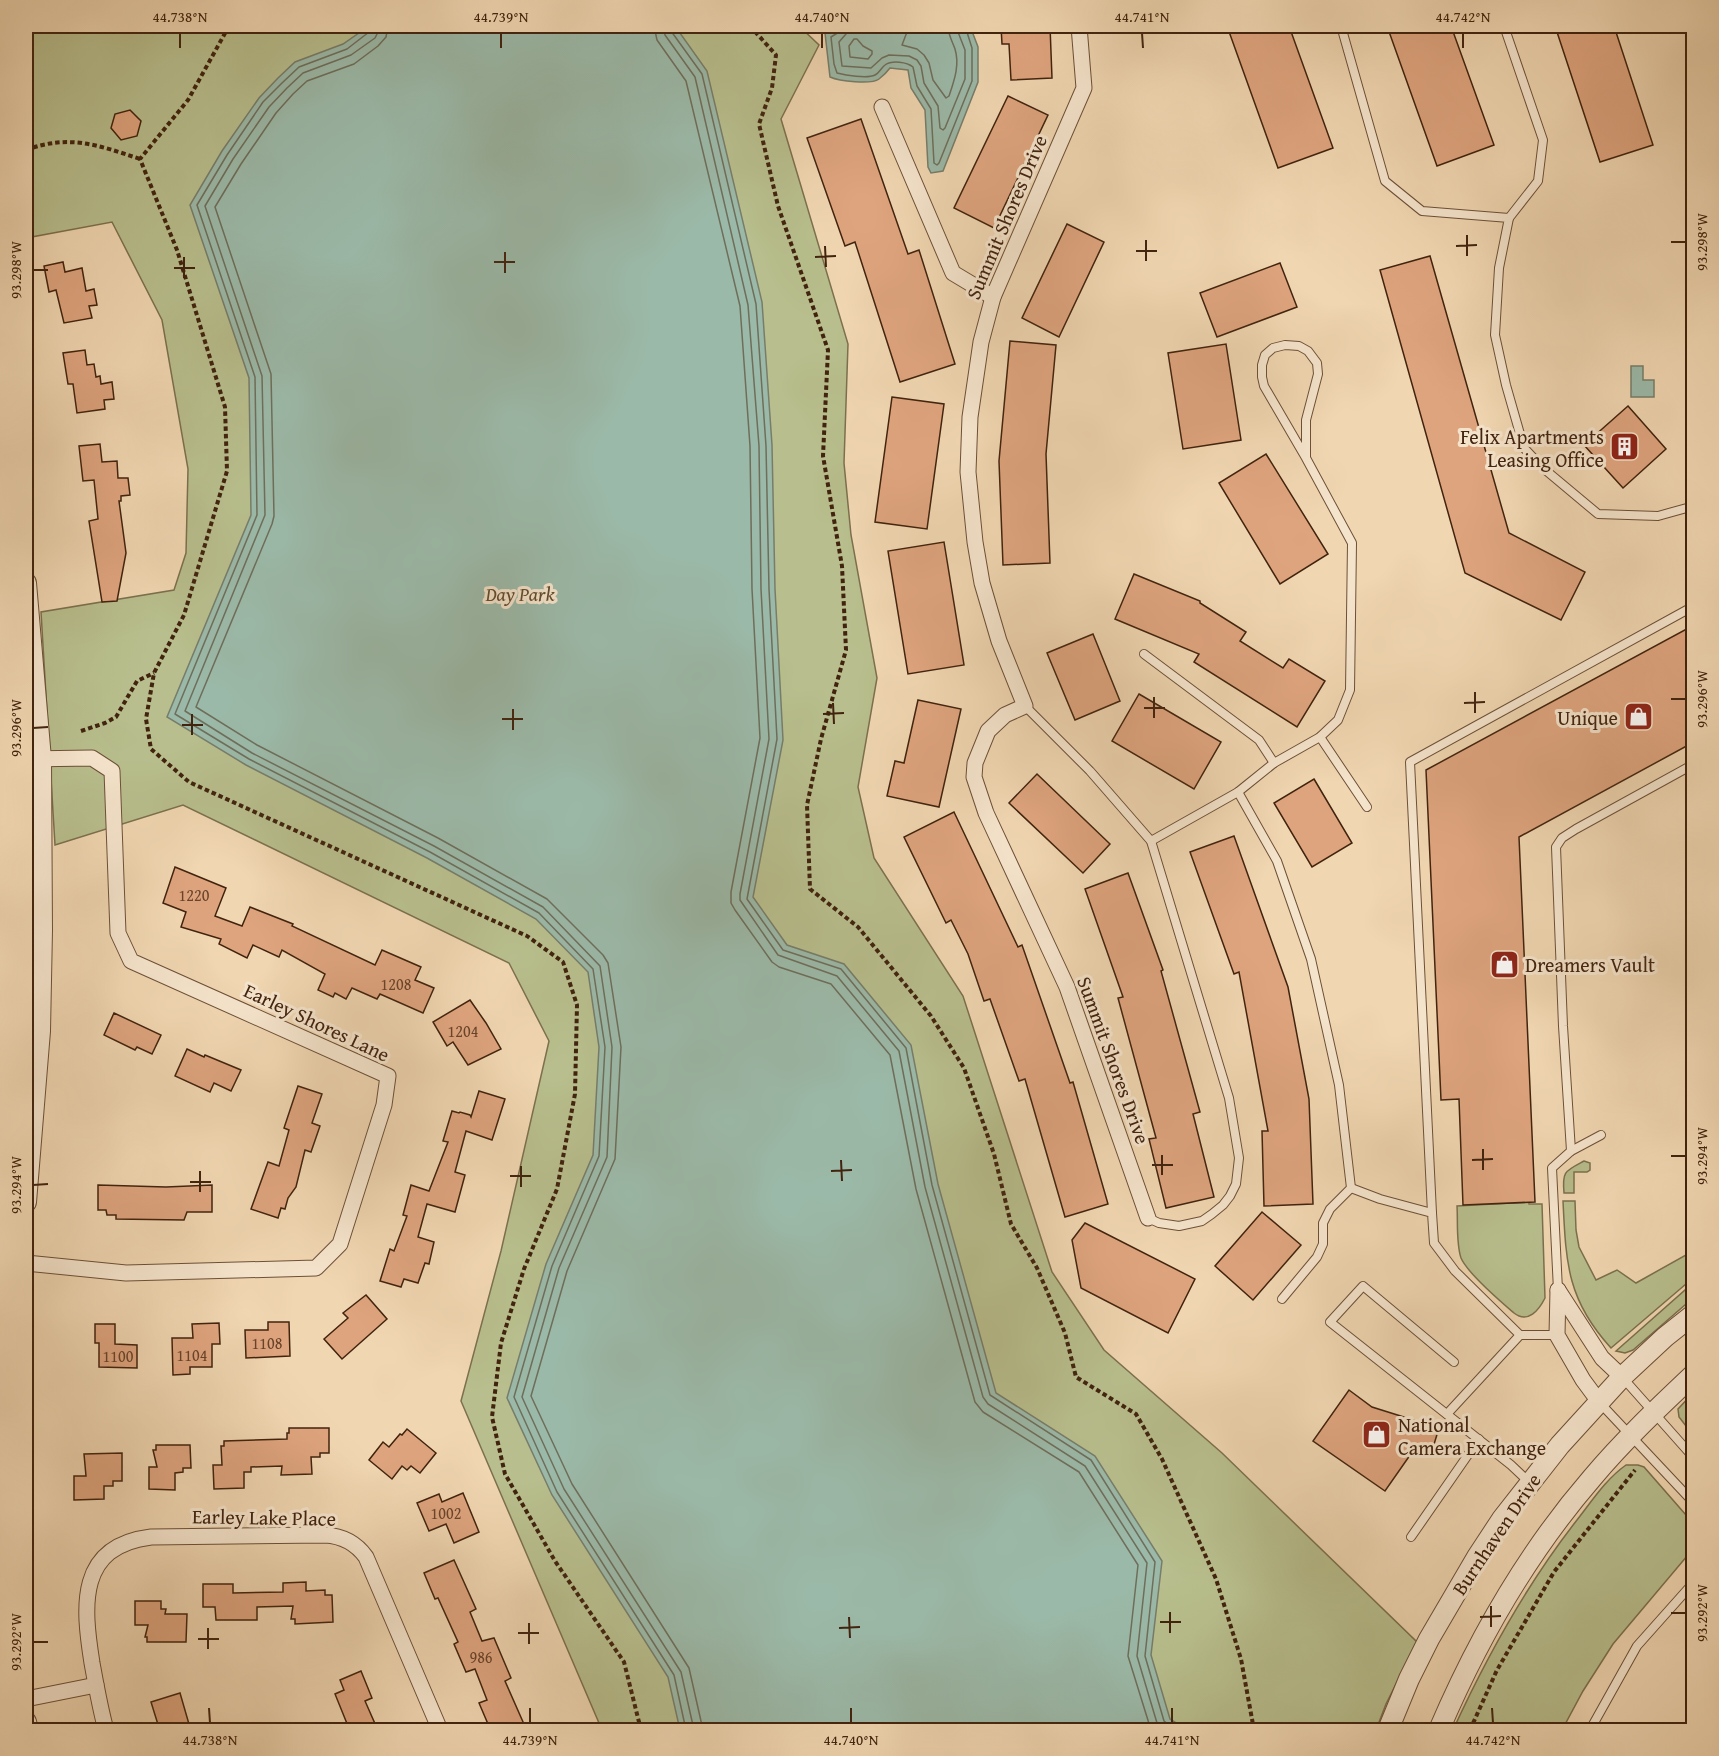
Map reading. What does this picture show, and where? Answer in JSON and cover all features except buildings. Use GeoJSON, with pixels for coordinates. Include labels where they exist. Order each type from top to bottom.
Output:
{"type":"FeatureCollection","features":[{"type":"Feature","properties":{"kind":"street","name":"Summit Shores Drive"},"geometry":{"type":"LineString","coordinates":[[1079,26],[1084,88],[993,297],[976,369],[970,417],[969,472],[975,542],[982,582],[999,641],[1024,706],[1005,715],[988,730],[975,763],[974,777],[986,813],[1067,987],[1148,1218]]}},
{"type":"Feature","properties":{"kind":"street"},"geometry":{"type":"LineString","coordinates":[[882,107],[953,273],[993,297]]}},
{"type":"Feature","properties":{"kind":"street"},"geometry":{"type":"LineString","coordinates":[[26,583],[40,1031],[26,1202]]}},
{"type":"Feature","properties":{"kind":"street","name":"Earley Shores Lane"},"geometry":{"type":"LineString","coordinates":[[26,1263],[126,1273],[316,1268],[340,1244],[384,1105],[388,1076],[131,961],[118,933],[112,771],[92,758],[33,759]]}},
{"type":"Feature","properties":{"kind":"street"},"geometry":{"type":"LineString","coordinates":[[1558,1290],[1557,1335],[1583,1380],[1600,1403]]}},
{"type":"Feature","properties":{"kind":"street"},"geometry":{"type":"LineString","coordinates":[[1558,1290],[1602,1358],[1622,1377]]}},
{"type":"Feature","properties":{"kind":"street","name":"Burnhaven Drive"},"geometry":{"type":"LineString","coordinates":[[1388,1731],[1409,1679],[1429,1639],[1483,1548],[1529,1482],[1622,1377],[1694,1314]]}},
{"type":"Feature","properties":{"kind":"street"},"geometry":{"type":"LineString","coordinates":[[1439,1731],[1471,1661],[1538,1549],[1592,1478],[1654,1412],[1694,1374]]}},
{"type":"Feature","properties":{"kind":"street","name":"Earley Lake Place"},"geometry":{"type":"LineString","coordinates":[[106,1731],[96,1685],[86,1608],[87,1594],[95,1569],[113,1550],[125,1543],[151,1537],[331,1535],[351,1542],[366,1557],[440,1731]]}},
{"type":"Feature","properties":{"kind":"street"},"geometry":{"type":"LineString","coordinates":[[26,1699],[96,1685]]}},
{"type":"Feature","properties":{"kind":"street"},"geometry":{"type":"LineString","coordinates":[[26,1722],[28,1731]]}},
{"type":"Feature","properties":{"kind":"lane"},"geometry":{"type":"LineString","coordinates":[[1341,26],[1386,181],[1422,211],[1509,218]]}},
{"type":"Feature","properties":{"kind":"lane"},"geometry":{"type":"LineString","coordinates":[[1504,26],[1543,140],[1538,182],[1509,218],[1499,268],[1495,335],[1506,386],[1524,448],[1543,468],[1598,514],[1659,516],[1694,506]]}},
{"type":"Feature","properties":{"kind":"lane"},"geometry":{"type":"LineString","coordinates":[[1151,841],[1238,792],[1274,764],[1320,737],[1338,720],[1350,690],[1352,543],[1264,386],[1262,364],[1265,355],[1273,348],[1285,345],[1299,346],[1308,351],[1317,363],[1318,374],[1306,420],[1306,458]]}},
{"type":"Feature","properties":{"kind":"lane"},"geometry":{"type":"LineString","coordinates":[[1557,1335],[1520,1335],[1455,1271],[1434,1243],[1410,762],[1694,606]]}},
{"type":"Feature","properties":{"kind":"lane"},"geometry":{"type":"LineString","coordinates":[[1144,654],[1259,740],[1274,764]]}},
{"type":"Feature","properties":{"kind":"lane","name":"Summit Shores Drive"},"geometry":{"type":"LineString","coordinates":[[1024,706],[1090,771],[1151,841],[1229,1098],[1239,1158],[1236,1184],[1223,1205],[1202,1221],[1179,1226],[1159,1223],[1148,1218]]}},
{"type":"Feature","properties":{"kind":"lane"},"geometry":{"type":"LineString","coordinates":[[1320,737],[1367,807]]}},
{"type":"Feature","properties":{"kind":"lane"},"geometry":{"type":"LineString","coordinates":[[1571,1151],[1563,1026],[1556,847],[1569,833],[1694,764]]}},
{"type":"Feature","properties":{"kind":"lane"},"geometry":{"type":"LineString","coordinates":[[1238,792],[1277,861],[1311,959],[1339,1085],[1351,1188]]}},
{"type":"Feature","properties":{"kind":"lane"},"geometry":{"type":"LineString","coordinates":[[1558,1290],[1551,1168],[1571,1151],[1601,1135]]}},
{"type":"Feature","properties":{"kind":"lane"},"geometry":{"type":"LineString","coordinates":[[1351,1188],[1380,1199],[1432,1213]]}},
{"type":"Feature","properties":{"kind":"lane"},"geometry":{"type":"LineString","coordinates":[[1282,1299],[1317,1257],[1323,1244],[1323,1223],[1330,1209],[1351,1188]]}},
{"type":"Feature","properties":{"kind":"lane"},"geometry":{"type":"LineString","coordinates":[[1454,1362],[1363,1286],[1330,1322],[1511,1464],[1529,1482]]}},
{"type":"Feature","properties":{"kind":"lane"},"geometry":{"type":"LineString","coordinates":[[1447,1414],[1520,1335]]}},
{"type":"Feature","properties":{"kind":"lane"},"geometry":{"type":"LineString","coordinates":[[1622,1377],[1694,1458]]}},
{"type":"Feature","properties":{"kind":"lane"},"geometry":{"type":"LineString","coordinates":[[1600,1403],[1694,1503]]}},
{"type":"Feature","properties":{"kind":"lane"},"geometry":{"type":"LineString","coordinates":[[1411,1537],[1479,1439]]}},
{"type":"Feature","properties":{"kind":"lane"},"geometry":{"type":"LineString","coordinates":[[1590,1731],[1637,1646],[1694,1582]]}},
{"type":"Feature","properties":{"kind":"path"},"geometry":{"type":"LineString","coordinates":[[140,159],[188,100],[229,26]]}},
{"type":"Feature","properties":{"kind":"path"},"geometry":{"type":"LineString","coordinates":[[750,26],[776,55],[772,88],[759,124],[778,206],[828,350],[823,456],[842,566],[846,650],[821,739],[807,805],[810,889],[858,927],[932,1016],[964,1068],[994,1154],[1011,1224],[1037,1268],[1065,1333],[1076,1377],[1136,1414],[1162,1459],[1216,1579],[1241,1659],[1254,1731]]}},
{"type":"Feature","properties":{"kind":"path"},"geometry":{"type":"LineString","coordinates":[[26,150],[41,144],[75,141],[140,159],[177,250],[225,407],[227,471],[184,615],[154,673],[146,719],[151,749],[189,782],[527,936],[563,962],[577,1005],[575,1094],[557,1189],[524,1269],[501,1343],[492,1417],[505,1474],[555,1562],[624,1662],[641,1731]]}},
{"type":"Feature","properties":{"kind":"path"},"geometry":{"type":"LineString","coordinates":[[81,731],[116,717],[137,681],[154,673]]}},
{"type":"Feature","properties":{"kind":"path"},"geometry":{"type":"LineString","coordinates":[[1470,1731],[1497,1670],[1554,1572],[1635,1470]]}},
{"type":"Feature","properties":{"kind":"green space","name":"Day Park"},"geometry":{"type":"Polygon","coordinates":[[[26,26],[799,26],[819,45],[781,119],[848,344],[844,463],[851,535],[877,678],[858,787],[874,858],[963,996],[1052,1272],[1104,1350],[1222,1453],[1417,1642],[1386,1704],[1376,1730],[602,1730],[461,1401],[501,1251],[549,1041],[509,963],[183,805],[55,845],[41,612],[174,590],[186,553],[188,469],[162,320],[112,222],[26,238],[26,26]]]}},
{"type":"Feature","properties":{"kind":"green space"},"geometry":{"type":"Polygon","coordinates":[[[1584,1161],[1590,1163],[1590,1170],[1574,1172],[1574,1193],[1564,1193],[1566,1172],[1584,1161]]]}},
{"type":"Feature","properties":{"kind":"green space"},"geometry":{"type":"Polygon","coordinates":[[[1563,1201],[1575,1201],[1579,1247],[1596,1280],[1617,1270],[1636,1283],[1693,1251],[1693,1278],[1611,1348],[1585,1314],[1577,1297],[1568,1262],[1563,1201]]]}},
{"type":"Feature","properties":{"kind":"green space"},"geometry":{"type":"Polygon","coordinates":[[[1529,1202],[1529,1204],[1542,1204],[1545,1298],[1536,1311],[1524,1317],[1514,1313],[1501,1302],[1477,1279],[1461,1258],[1458,1246],[1457,1206],[1529,1202]]]}},
{"type":"Feature","properties":{"kind":"green space"},"geometry":{"type":"Polygon","coordinates":[[[1693,1283],[1693,1298],[1633,1350],[1625,1353],[1616,1351],[1693,1283]]]}},
{"type":"Feature","properties":{"kind":"green space"},"geometry":{"type":"Polygon","coordinates":[[[1693,1393],[1693,1435],[1679,1417],[1678,1409],[1693,1393]]]}},
{"type":"Feature","properties":{"kind":"green space"},"geometry":{"type":"Polygon","coordinates":[[[1626,1465],[1644,1467],[1693,1523],[1693,1549],[1613,1644],[1583,1691],[1562,1730],[1453,1730],[1494,1648],[1524,1595],[1558,1545],[1600,1491],[1626,1465]]]}},
{"type":"Feature","properties":{"kind":"water","name":"Day Park"},"geometry":{"type":"Polygon","coordinates":[[[369,26],[675,26],[707,71],[762,302],[772,445],[775,589],[783,740],[753,897],[787,945],[844,964],[911,1045],[938,1184],[996,1393],[1095,1456],[1162,1561],[1151,1655],[1170,1719],[1187,1730],[680,1730],[668,1677],[552,1495],[507,1398],[546,1264],[593,1155],[599,1047],[588,972],[536,919],[427,858],[246,765],[167,717],[251,515],[249,378],[190,205],[222,151],[259,98],[278,78],[295,62],[343,44],[369,26]]]}},
{"type":"Feature","properties":{"kind":"water"},"geometry":{"type":"Polygon","coordinates":[[[861,26],[882,29],[892,26],[970,26],[978,47],[978,82],[943,171],[931,173],[928,167],[925,110],[911,88],[908,70],[890,68],[879,79],[869,82],[847,81],[830,77],[825,33],[829,29],[861,26]]]}},
{"type":"Feature","properties":{"kind":"water"},"geometry":{"type":"Polygon","coordinates":[[[1631,366],[1643,366],[1643,380],[1654,380],[1654,397],[1631,397],[1631,366]]]}},
{"type":"Feature","properties":{"kind":"place","name":"Felix Apartments Leasing Office"},"geometry":{"type":"Point","coordinates":[1625,447]}},
{"type":"Feature","properties":{"kind":"place","name":"Unique"},"geometry":{"type":"Point","coordinates":[1639,717]}},
{"type":"Feature","properties":{"kind":"place","name":"Dreamers Vault"},"geometry":{"type":"Point","coordinates":[1504,964]}},
{"type":"Feature","properties":{"kind":"place","name":"National Camera Exchange"},"geometry":{"type":"Point","coordinates":[1377,1435]}}]}
